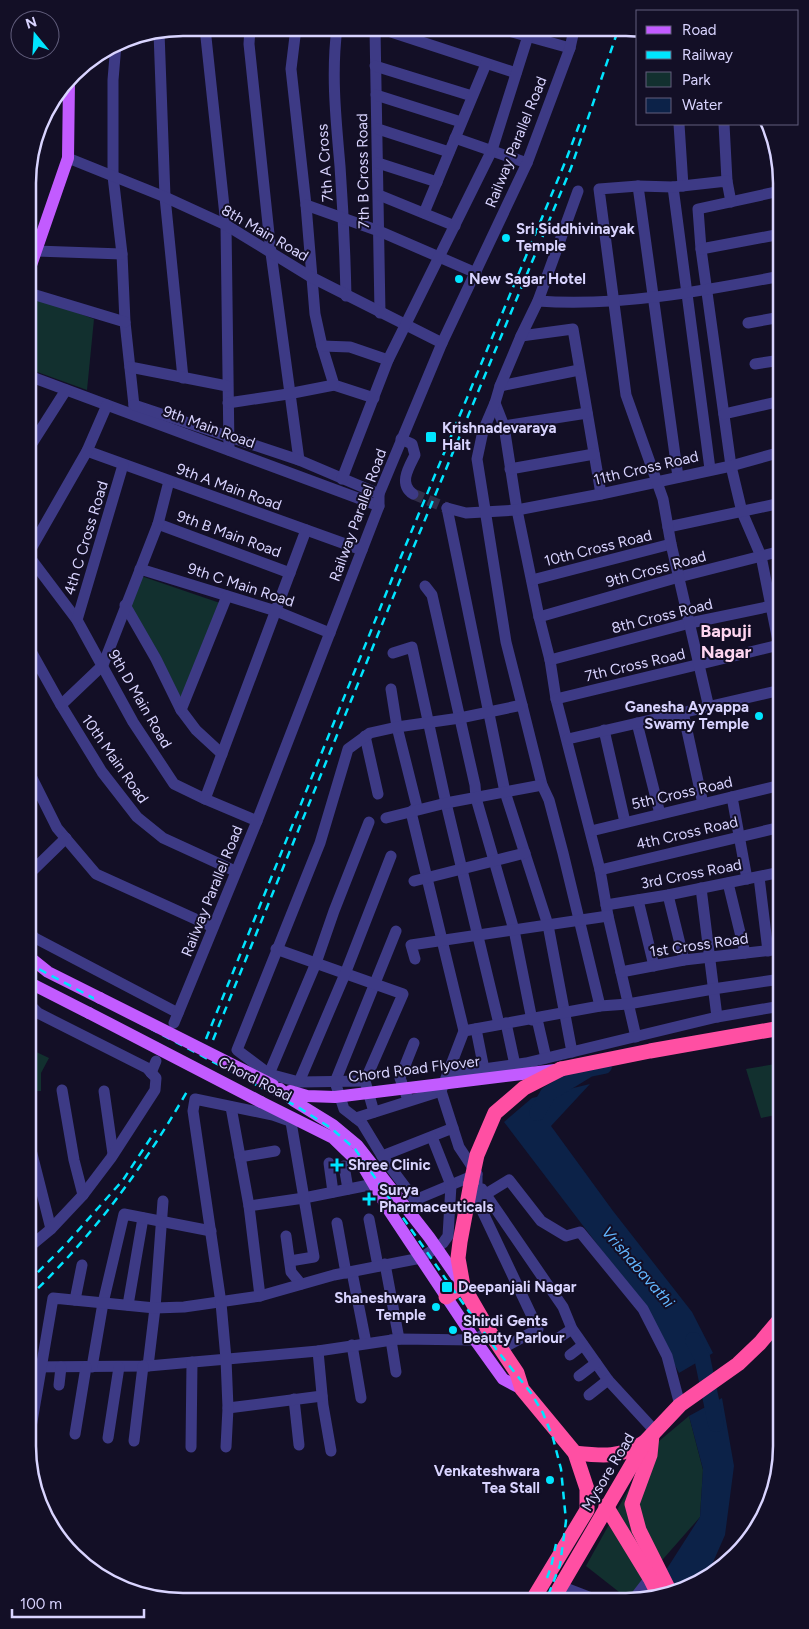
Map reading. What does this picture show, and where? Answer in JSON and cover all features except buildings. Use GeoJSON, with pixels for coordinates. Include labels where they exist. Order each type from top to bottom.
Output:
{"type":"FeatureCollection","features":[{"type":"Feature","properties":{"kind":"highway","name":"Chord Road Flyover"},"geometry":{"type":"LineString","coordinates":[[462,1286],[458,1258],[475,1180],[477,1155],[495,1113],[524,1088],[561,1069],[772,1030]]}},
{"type":"Feature","properties":{"kind":"highway"},"geometry":{"type":"LineString","coordinates":[[446,1297],[462,1286],[489,1332],[517,1372],[522,1389],[575,1453],[602,1456],[618,1455],[633,1450],[650,1436]]}},
{"type":"Feature","properties":{"kind":"highway","name":"Mysore Road"},"geometry":{"type":"LineString","coordinates":[[556,1593],[606,1506],[650,1436],[680,1405],[736,1366],[772,1330]]}},
{"type":"Feature","properties":{"kind":"highway"},"geometry":{"type":"LineString","coordinates":[[650,1436],[650,1455],[632,1504],[656,1583]]}},
{"type":"Feature","properties":{"kind":"highway","name":"Mysore Road"},"geometry":{"type":"LineString","coordinates":[[537,1593],[587,1510],[587,1489],[575,1453]]}},
{"type":"Feature","properties":{"kind":"highway"},"geometry":{"type":"LineString","coordinates":[[606,1506],[656,1583]]}},
{"type":"Feature","properties":{"kind":"main road"},"geometry":{"type":"LineString","coordinates":[[37,248],[68,158],[69,92]]}},
{"type":"Feature","properties":{"kind":"main road","name":"Chord Road"},"geometry":{"type":"LineString","coordinates":[[36,967],[282,1084]]}},
{"type":"Feature","properties":{"kind":"main road","name":"Chord Road"},"geometry":{"type":"LineString","coordinates":[[36,986],[332,1138],[364,1168],[390,1212],[446,1297],[503,1378],[522,1389]]}},
{"type":"Feature","properties":{"kind":"main road","name":"Chord Road Flyover"},"geometry":{"type":"LineString","coordinates":[[282,1084],[307,1096],[335,1096],[561,1069]]}},
{"type":"Feature","properties":{"kind":"main road"},"geometry":{"type":"LineString","coordinates":[[282,1084],[294,1101],[333,1125],[357,1145],[402,1202],[462,1286]]}},
{"type":"Feature","properties":{"kind":"main road"},"geometry":{"type":"LineString","coordinates":[[390,1212],[402,1202]]}},
{"type":"Feature","properties":{"kind":"street"},"geometry":{"type":"LineString","coordinates":[[404,36],[516,73]]}},
{"type":"Feature","properties":{"kind":"street"},"geometry":{"type":"LineString","coordinates":[[342,479],[404,324],[440,257],[492,150],[528,36]]}},
{"type":"Feature","properties":{"kind":"street"},"geometry":{"type":"LineString","coordinates":[[529,36],[570,48]]}},
{"type":"Feature","properties":{"kind":"street","name":"Railway Parallel Road"},"geometry":{"type":"LineString","coordinates":[[36,939],[176,1018],[257,821],[330,634],[379,506],[379,494],[442,343],[527,163],[570,48],[573,36]]}},
{"type":"Feature","properties":{"kind":"street"},"geometry":{"type":"LineString","coordinates":[[206,37],[226,225],[229,450]]}},
{"type":"Feature","properties":{"kind":"street"},"geometry":{"type":"LineString","coordinates":[[249,37],[271,253],[299,460]]}},
{"type":"Feature","properties":{"kind":"street"},"geometry":{"type":"LineString","coordinates":[[295,37],[292,69],[306,205],[314,314],[334,384]]}},
{"type":"Feature","properties":{"kind":"street","name":"7th A Cross"},"geometry":{"type":"LineString","coordinates":[[336,37],[334,80],[344,218],[346,296]]}},
{"type":"Feature","properties":{"kind":"street","name":"7th B Cross Road"},"geometry":{"type":"LineString","coordinates":[[375,37],[380,313]]}},
{"type":"Feature","properties":{"kind":"street"},"geometry":{"type":"LineString","coordinates":[[159,39],[165,198],[183,378]]}},
{"type":"Feature","properties":{"kind":"street"},"geometry":{"type":"LineString","coordinates":[[115,53],[113,80],[113,176],[122,254],[125,322],[135,410],[299,460],[379,494]]}},
{"type":"Feature","properties":{"kind":"street"},"geometry":{"type":"LineString","coordinates":[[424,213],[486,64]]}},
{"type":"Feature","properties":{"kind":"street"},"geometry":{"type":"LineString","coordinates":[[375,66],[472,96]]}},
{"type":"Feature","properties":{"kind":"street"},"geometry":{"type":"LineString","coordinates":[[376,95],[461,122]]}},
{"type":"Feature","properties":{"kind":"street"},"geometry":{"type":"LineString","coordinates":[[679,125],[678,186],[686,291],[710,469]]}},
{"type":"Feature","properties":{"kind":"street"},"geometry":{"type":"LineString","coordinates":[[724,125],[727,181],[731,202]]}},
{"type":"Feature","properties":{"kind":"street"},"geometry":{"type":"LineString","coordinates":[[378,129],[449,152]]}},
{"type":"Feature","properties":{"kind":"street"},"geometry":{"type":"LineString","coordinates":[[455,138],[527,163]]}},
{"type":"Feature","properties":{"kind":"street","name":"8th Main Road"},"geometry":{"type":"LineString","coordinates":[[68,158],[226,225],[311,277],[442,343]]}},
{"type":"Feature","properties":{"kind":"street"},"geometry":{"type":"LineString","coordinates":[[378,164],[437,182]]}},
{"type":"Feature","properties":{"kind":"street"},"geometry":{"type":"LineString","coordinates":[[709,708],[671,544],[663,499],[626,395],[600,189],[638,186],[678,186],[727,181]]}},
{"type":"Feature","properties":{"kind":"street"},"geometry":{"type":"LineString","coordinates":[[638,186],[678,477]]}},
{"type":"Feature","properties":{"kind":"street"},"geometry":{"type":"LineString","coordinates":[[578,190],[538,300],[500,386],[483,431],[477,459],[506,642],[542,785],[549,800],[580,920],[600,1006]]}},
{"type":"Feature","properties":{"kind":"street"},"geometry":{"type":"LineString","coordinates":[[773,193],[698,209],[701,249],[731,466],[742,512],[761,556],[773,594]]}},
{"type":"Feature","properties":{"kind":"street"},"geometry":{"type":"LineString","coordinates":[[379,195],[455,226]]}},
{"type":"Feature","properties":{"kind":"street"},"geometry":{"type":"LineString","coordinates":[[306,205],[379,231],[476,273]]}},
{"type":"Feature","properties":{"kind":"street"},"geometry":{"type":"LineString","coordinates":[[701,249],[773,236]]}},
{"type":"Feature","properties":{"kind":"street"},"geometry":{"type":"LineString","coordinates":[[37,251],[122,254]]}},
{"type":"Feature","properties":{"kind":"street"},"geometry":{"type":"LineString","coordinates":[[538,300],[568,303],[614,301],[707,290],[773,278]]}},
{"type":"Feature","properties":{"kind":"street"},"geometry":{"type":"LineString","coordinates":[[37,295],[125,322]]}},
{"type":"Feature","properties":{"kind":"street"},"geometry":{"type":"LineString","coordinates":[[748,323],[773,319]]}},
{"type":"Feature","properties":{"kind":"street"},"geometry":{"type":"LineString","coordinates":[[521,336],[573,329],[601,494]]}},
{"type":"Feature","properties":{"kind":"street"},"geometry":{"type":"LineString","coordinates":[[322,346],[350,347],[388,360]]}},
{"type":"Feature","properties":{"kind":"street"},"geometry":{"type":"LineString","coordinates":[[755,364],[773,361]]}},
{"type":"Feature","properties":{"kind":"street"},"geometry":{"type":"LineString","coordinates":[[130,367],[227,386]]}},
{"type":"Feature","properties":{"kind":"street"},"geometry":{"type":"LineString","coordinates":[[500,386],[580,370]]}},
{"type":"Feature","properties":{"kind":"street","name":"9th Main Road"},"geometry":{"type":"LineString","coordinates":[[37,379],[107,405],[135,410],[229,450],[379,506]]}},
{"type":"Feature","properties":{"kind":"street"},"geometry":{"type":"LineString","coordinates":[[228,403],[290,394],[334,384],[374,398]]}},
{"type":"Feature","properties":{"kind":"street"},"geometry":{"type":"LineString","coordinates":[[37,435],[66,390]]}},
{"type":"Feature","properties":{"kind":"street"},"geometry":{"type":"LineString","coordinates":[[495,403],[504,426],[517,510],[539,617],[550,660],[556,699],[591,831],[636,1037]]}},
{"type":"Feature","properties":{"kind":"street"},"geometry":{"type":"LineString","coordinates":[[724,414],[773,403]]}},
{"type":"Feature","properties":{"kind":"street"},"geometry":{"type":"LineString","coordinates":[[37,539],[87,451],[107,405]]}},
{"type":"Feature","properties":{"kind":"street"},"geometry":{"type":"LineString","coordinates":[[504,426],[587,413]]}},
{"type":"Feature","properties":{"kind":"street"},"geometry":{"type":"LineString","coordinates":[[402,440],[412,444],[415,455],[406,473],[405,482],[407,490],[413,494]]}},
{"type":"Feature","properties":{"kind":"street","name":"9th A Main Road"},"geometry":{"type":"LineString","coordinates":[[87,451],[362,550]]}},
{"type":"Feature","properties":{"kind":"street"},"geometry":{"type":"LineString","coordinates":[[510,469],[594,454]]}},
{"type":"Feature","properties":{"kind":"street","name":"11th Cross Road"},"geometry":{"type":"LineString","coordinates":[[489,711],[448,508],[466,513],[517,510],[731,466],[773,454]]}},
{"type":"Feature","properties":{"kind":"street","name":"4th C Cross Road"},"geometry":{"type":"LineString","coordinates":[[77,620],[123,465]]}},
{"type":"Feature","properties":{"kind":"street"},"geometry":{"type":"LineString","coordinates":[[61,705],[103,665],[158,524],[169,481]]}},
{"type":"Feature","properties":{"kind":"street","name":"10th Cross Road"},"geometry":{"type":"LineString","coordinates":[[668,527],[773,505]]}},
{"type":"Feature","properties":{"kind":"street","name":"9th B Main Road"},"geometry":{"type":"LineString","coordinates":[[158,524],[290,572]]}},
{"type":"Feature","properties":{"kind":"street"},"geometry":{"type":"LineString","coordinates":[[204,799],[306,530]]}},
{"type":"Feature","properties":{"kind":"street","name":"10th Cross Road"},"geometry":{"type":"LineString","coordinates":[[532,580],[671,544]]}},
{"type":"Feature","properties":{"kind":"street","name":"9th Cross Road"},"geometry":{"type":"LineString","coordinates":[[539,617],[679,577],[773,553]]}},
{"type":"Feature","properties":{"kind":"street","name":"9th D Main Road"},"geometry":{"type":"LineString","coordinates":[[37,566],[77,620],[133,722],[174,784],[257,821]]}},
{"type":"Feature","properties":{"kind":"street","name":"9th C Main Road"},"geometry":{"type":"LineString","coordinates":[[140,569],[276,611],[330,634]]}},
{"type":"Feature","properties":{"kind":"street"},"geometry":{"type":"LineString","coordinates":[[425,586],[432,595],[476,798],[514,930],[534,1019],[546,1058]]}},
{"type":"Feature","properties":{"kind":"street"},"geometry":{"type":"LineString","coordinates":[[181,710],[227,596]]}},
{"type":"Feature","properties":{"kind":"street"},"geometry":{"type":"LineString","coordinates":[[125,605],[156,659],[181,710],[196,730],[222,754]]}},
{"type":"Feature","properties":{"kind":"street","name":"8th Cross Road"},"geometry":{"type":"LineString","coordinates":[[550,660],[690,623],[773,606]]}},
{"type":"Feature","properties":{"kind":"street"},"geometry":{"type":"LineString","coordinates":[[393,654],[412,647],[446,803],[478,936],[515,1064]]}},
{"type":"Feature","properties":{"kind":"street","name":"7th Cross Road"},"geometry":{"type":"LineString","coordinates":[[556,699],[698,665],[773,651]]}},
{"type":"Feature","properties":{"kind":"street","name":"10th Main Road"},"geometry":{"type":"LineString","coordinates":[[37,661],[102,772],[137,817],[163,838],[235,871]]}},
{"type":"Feature","properties":{"kind":"street"},"geometry":{"type":"LineString","coordinates":[[391,689],[397,727],[417,808],[411,812]]}},
{"type":"Feature","properties":{"kind":"street"},"geometry":{"type":"LineString","coordinates":[[568,739],[773,692]]}},
{"type":"Feature","properties":{"kind":"street"},"geometry":{"type":"LineString","coordinates":[[365,1081],[282,1084],[237,1050],[320,843],[348,748],[370,733],[460,718],[522,705]]}},
{"type":"Feature","properties":{"kind":"street"},"geometry":{"type":"LineString","coordinates":[[489,711],[505,792],[548,925],[572,1052]]}},
{"type":"Feature","properties":{"kind":"street"},"geometry":{"type":"LineString","coordinates":[[683,712],[703,804]]}},
{"type":"Feature","properties":{"kind":"street"},"geometry":{"type":"LineString","coordinates":[[637,723],[660,814]]}},
{"type":"Feature","properties":{"kind":"street"},"geometry":{"type":"LineString","coordinates":[[604,730],[625,822]]}},
{"type":"Feature","properties":{"kind":"street"},"geometry":{"type":"LineString","coordinates":[[365,736],[378,794]]}},
{"type":"Feature","properties":{"kind":"street"},"geometry":{"type":"LineString","coordinates":[[386,818],[446,803],[542,785]]}},
{"type":"Feature","properties":{"kind":"street"},"geometry":{"type":"LineString","coordinates":[[37,787],[57,828],[96,874],[213,927]]}},
{"type":"Feature","properties":{"kind":"street","name":"5th Cross Road"},"geometry":{"type":"LineString","coordinates":[[591,831],[773,787]]}},
{"type":"Feature","properties":{"kind":"street"},"geometry":{"type":"LineString","coordinates":[[732,797],[747,879]]}},
{"type":"Feature","properties":{"kind":"street"},"geometry":{"type":"LineString","coordinates":[[411,812],[464,1031],[441,1091],[460,1147],[475,1180],[563,1307],[572,1329],[650,1436]]}},
{"type":"Feature","properties":{"kind":"street"},"geometry":{"type":"LineString","coordinates":[[282,1084],[316,963],[334,910],[369,822]]}},
{"type":"Feature","properties":{"kind":"street","name":"4th Cross Road"},"geometry":{"type":"LineString","coordinates":[[600,870],[772,830]]}},
{"type":"Feature","properties":{"kind":"street"},"geometry":{"type":"LineString","coordinates":[[36,867],[66,838]]}},
{"type":"Feature","properties":{"kind":"street"},"geometry":{"type":"LineString","coordinates":[[414,880],[525,854]]}},
{"type":"Feature","properties":{"kind":"street"},"geometry":{"type":"LineString","coordinates":[[282,1084],[346,974],[391,856]]}},
{"type":"Feature","properties":{"kind":"street","name":"3rd Cross Road"},"geometry":{"type":"LineString","coordinates":[[415,959],[411,945],[580,920],[638,900],[747,879],[772,876]]}},
{"type":"Feature","properties":{"kind":"street"},"geometry":{"type":"LineString","coordinates":[[759,877],[768,951]]}},
{"type":"Feature","properties":{"kind":"street"},"geometry":{"type":"LineString","coordinates":[[728,883],[746,953]]}},
{"type":"Feature","properties":{"kind":"street"},"geometry":{"type":"LineString","coordinates":[[701,888],[717,1017]]}},
{"type":"Feature","properties":{"kind":"street"},"geometry":{"type":"LineString","coordinates":[[668,895],[684,960]]}},
{"type":"Feature","properties":{"kind":"street"},"geometry":{"type":"LineString","coordinates":[[638,900],[654,966]]}},
{"type":"Feature","properties":{"kind":"street"},"geometry":{"type":"LineString","coordinates":[[396,931],[376,984],[334,1082],[344,1109],[362,1123],[382,1156],[415,1200],[451,1186],[475,1180]]}},
{"type":"Feature","properties":{"kind":"street"},"geometry":{"type":"LineString","coordinates":[[276,949],[402,994],[365,1081],[374,1112]]}},
{"type":"Feature","properties":{"kind":"street","name":"1st Cross Road"},"geometry":{"type":"LineString","coordinates":[[622,972],[684,960],[772,950]]}},
{"type":"Feature","properties":{"kind":"street"},"geometry":{"type":"LineString","coordinates":[[464,1031],[600,1006],[628,1004],[713,988],[772,980]]}},
{"type":"Feature","properties":{"kind":"street"},"geometry":{"type":"LineString","coordinates":[[448,1074],[546,1058],[717,1017],[772,1007]]}},
{"type":"Feature","properties":{"kind":"street"},"geometry":{"type":"LineString","coordinates":[[36,1011],[147,1068],[156,1078],[155,1090],[111,1158],[82,1195],[50,1229],[36,1236]]}},
{"type":"Feature","properties":{"kind":"street"},"geometry":{"type":"LineString","coordinates":[[476,1029],[484,1069]]}},
{"type":"Feature","properties":{"kind":"street"},"geometry":{"type":"LineString","coordinates":[[408,1101],[400,1078],[414,1043]]}},
{"type":"Feature","properties":{"kind":"street"},"geometry":{"type":"LineString","coordinates":[[151,1073],[156,1061]]}},
{"type":"Feature","properties":{"kind":"street"},"geometry":{"type":"LineString","coordinates":[[62,1090],[82,1195]]}},
{"type":"Feature","properties":{"kind":"street"},"geometry":{"type":"LineString","coordinates":[[104,1090],[112,1154]]}},
{"type":"Feature","properties":{"kind":"street"},"geometry":{"type":"LineString","coordinates":[[356,1118],[441,1091]]}},
{"type":"Feature","properties":{"kind":"street"},"geometry":{"type":"LineString","coordinates":[[226,1447],[228,1408],[226,1359],[221,1303],[193,1111],[195,1099],[273,1115],[291,1122],[305,1124]]}},
{"type":"Feature","properties":{"kind":"street"},"geometry":{"type":"LineString","coordinates":[[231,1107],[249,1206],[260,1296]]}},
{"type":"Feature","properties":{"kind":"street"},"geometry":{"type":"LineString","coordinates":[[290,1261],[314,1257],[291,1122]]}},
{"type":"Feature","properties":{"kind":"street"},"geometry":{"type":"LineString","coordinates":[[382,1156],[432,1138],[453,1128]]}},
{"type":"Feature","properties":{"kind":"street"},"geometry":{"type":"LineString","coordinates":[[36,1393],[53,1298],[155,1308],[184,1308],[260,1296],[349,1272],[421,1258],[443,1243],[448,1236],[451,1186],[432,1138]]}},
{"type":"Feature","properties":{"kind":"street"},"geometry":{"type":"LineString","coordinates":[[240,1157],[275,1151]]}},
{"type":"Feature","properties":{"kind":"street"},"geometry":{"type":"LineString","coordinates":[[328,1164],[333,1192]]}},
{"type":"Feature","properties":{"kind":"street"},"geometry":{"type":"LineString","coordinates":[[344,1166],[348,1189]]}},
{"type":"Feature","properties":{"kind":"street"},"geometry":{"type":"LineString","coordinates":[[36,1172],[50,1229]]}},
{"type":"Feature","properties":{"kind":"street"},"geometry":{"type":"LineString","coordinates":[[475,1180],[477,1200],[538,1329],[501,1349]]}},
{"type":"Feature","properties":{"kind":"street"},"geometry":{"type":"LineString","coordinates":[[486,1194],[509,1180],[541,1222],[566,1236],[580,1232],[643,1309],[667,1356],[680,1405]]}},
{"type":"Feature","properties":{"kind":"street"},"geometry":{"type":"LineString","coordinates":[[249,1206],[304,1198],[374,1184]]}},
{"type":"Feature","properties":{"kind":"street"},"geometry":{"type":"LineString","coordinates":[[134,1441],[155,1308],[163,1200]]}},
{"type":"Feature","properties":{"kind":"street"},"geometry":{"type":"LineString","coordinates":[[75,1434],[124,1214],[211,1231]]}},
{"type":"Feature","properties":{"kind":"street"},"geometry":{"type":"LineString","coordinates":[[128,1305],[143,1218]]}},
{"type":"Feature","properties":{"kind":"street"},"geometry":{"type":"LineString","coordinates":[[369,1219],[382,1265],[395,1339],[396,1372]]}},
{"type":"Feature","properties":{"kind":"street"},"geometry":{"type":"LineString","coordinates":[[337,1223],[366,1343]]}},
{"type":"Feature","properties":{"kind":"street"},"geometry":{"type":"LineString","coordinates":[[286,1236],[291,1272],[301,1284]]}},
{"type":"Feature","properties":{"kind":"street"},"geometry":{"type":"LineString","coordinates":[[75,1300],[82,1266]]}},
{"type":"Feature","properties":{"kind":"street"},"geometry":{"type":"LineString","coordinates":[[557,1339],[572,1329]]}},
{"type":"Feature","properties":{"kind":"street"},"geometry":{"type":"LineString","coordinates":[[36,1367],[146,1366],[318,1351],[395,1339],[475,1340],[489,1332]]}},
{"type":"Feature","properties":{"kind":"street"},"geometry":{"type":"LineString","coordinates":[[352,1345],[361,1398]]}},
{"type":"Feature","properties":{"kind":"street"},"geometry":{"type":"LineString","coordinates":[[570,1355],[583,1345]]}},
{"type":"Feature","properties":{"kind":"street"},"geometry":{"type":"LineString","coordinates":[[318,1351],[322,1396],[331,1451]]}},
{"type":"Feature","properties":{"kind":"street"},"geometry":{"type":"LineString","coordinates":[[191,1447],[192,1362]]}},
{"type":"Feature","properties":{"kind":"street"},"geometry":{"type":"LineString","coordinates":[[579,1376],[596,1363]]}},
{"type":"Feature","properties":{"kind":"street"},"geometry":{"type":"LineString","coordinates":[[60,1385],[61,1367]]}},
{"type":"Feature","properties":{"kind":"street"},"geometry":{"type":"LineString","coordinates":[[108,1438],[119,1367]]}},
{"type":"Feature","properties":{"kind":"street"},"geometry":{"type":"LineString","coordinates":[[589,1395],[608,1380]]}},
{"type":"Feature","properties":{"kind":"street"},"geometry":{"type":"LineString","coordinates":[[228,1408],[322,1396]]}},
{"type":"Feature","properties":{"kind":"street"},"geometry":{"type":"LineString","coordinates":[[294,1399],[299,1445]]}},
{"type":"Feature","properties":{"kind":"street"},"geometry":{"type":"LineString","coordinates":[[645,1591],[656,1583]]}},
{"type":"Feature","properties":{"kind":"street"},"geometry":{"type":"LineString","coordinates":[[560,1586],[578,1593]]}},
{"type":"Feature","properties":{"kind":"green space"},"geometry":{"type":"Polygon","coordinates":[[[37,298],[94,319],[87,390],[37,372],[37,298]]]}},
{"type":"Feature","properties":{"kind":"green space"},"geometry":{"type":"Polygon","coordinates":[[[141,576],[220,603],[181,704],[128,603],[141,576]]]}},
{"type":"Feature","properties":{"kind":"green space"},"geometry":{"type":"Polygon","coordinates":[[[36,1052],[49,1058],[41,1073],[41,1091],[36,1091],[36,1052]]]}},
{"type":"Feature","properties":{"kind":"green space"},"geometry":{"type":"Polygon","coordinates":[[[772,1064],[772,1116],[761,1118],[746,1069],[772,1064]]]}},
{"type":"Feature","properties":{"kind":"green space"},"geometry":{"type":"Polygon","coordinates":[[[689,1416],[703,1470],[700,1517],[634,1592],[620,1593],[586,1566],[652,1447],[689,1416]]]}},
{"type":"Feature","properties":{"kind":"water"},"geometry":{"type":"Polygon","coordinates":[[[590,1084],[551,1126],[613,1211],[692,1312],[713,1353],[679,1373],[645,1307],[504,1122],[532,1098],[590,1084]]]}},
{"type":"Feature","properties":{"kind":"water"},"geometry":{"type":"Polygon","coordinates":[[[722,1398],[734,1466],[725,1535],[712,1564],[707,1568],[691,1578],[673,1585],[648,1591],[668,1567],[700,1517],[703,1469],[689,1416],[722,1398]]]}},
{"type":"Feature","properties":{"kind":"waterway","name":"Vrishabavathi"},"geometry":{"type":"LineString","coordinates":[[537,1113],[548,1094],[589,1069],[604,1066]]}},
{"type":"Feature","properties":{"kind":"waterway","name":"Vrishabavathi"},"geometry":{"type":"LineString","coordinates":[[693,1340],[702,1357],[716,1424]]}},
{"type":"Feature","properties":{"kind":"tunnel"},"geometry":{"type":"LineString","coordinates":[[413,494],[447,508]]}},
{"type":"Feature","properties":{"kind":"railway"},"geometry":{"type":"LineString","coordinates":[[213,1040],[407,563],[571,168],[616,36]]}},
{"type":"Feature","properties":{"kind":"railway"},"geometry":{"type":"LineString","coordinates":[[206,1039],[400,559],[581,120]]}},
{"type":"Feature","properties":{"kind":"railway"},"geometry":{"type":"LineString","coordinates":[[36,968],[298,1107],[331,1128],[355,1149],[452,1288],[496,1349],[531,1393],[543,1413],[553,1438],[561,1469],[566,1521],[560,1565],[549,1593]]}},
{"type":"Feature","properties":{"kind":"railway"},"geometry":{"type":"LineString","coordinates":[[36,1290],[75,1250],[136,1173],[189,1088]]}},
{"type":"Feature","properties":{"kind":"railway"},"geometry":{"type":"LineString","coordinates":[[36,1274],[66,1244],[123,1180],[156,1130]]}},
{"type":"Feature","properties":{"kind":"railway"},"geometry":{"type":"LineString","coordinates":[[547,1578],[556,1544]]}},
{"type":"Feature","properties":{"kind":"place","name":"Sri Siddhivinayak Temple"},"geometry":{"type":"Point","coordinates":[506,238]}},
{"type":"Feature","properties":{"kind":"place","name":"New Sagar Hotel"},"geometry":{"type":"Point","coordinates":[459,279]}},
{"type":"Feature","properties":{"kind":"place","name":"Krishnadevaraya Halt"},"geometry":{"type":"Point","coordinates":[431,437]}},
{"type":"Feature","properties":{"kind":"place","name":"Ganesha Ayyappa Swamy Temple"},"geometry":{"type":"Point","coordinates":[759,716]}},
{"type":"Feature","properties":{"kind":"place","name":"Shree Clinic"},"geometry":{"type":"Point","coordinates":[337,1165]}},
{"type":"Feature","properties":{"kind":"place","name":"Surya Pharmaceuticals"},"geometry":{"type":"Point","coordinates":[369,1199]}},
{"type":"Feature","properties":{"kind":"place","name":"Deepanjali Nagar"},"geometry":{"type":"Point","coordinates":[447,1287]}},
{"type":"Feature","properties":{"kind":"place","name":"Shaneshwara Temple"},"geometry":{"type":"Point","coordinates":[436,1307]}},
{"type":"Feature","properties":{"kind":"place","name":"Shirdi Gents Beauty Parlour"},"geometry":{"type":"Point","coordinates":[453,1330]}},
{"type":"Feature","properties":{"kind":"place","name":"Venkateshwara Tea Stall"},"geometry":{"type":"Point","coordinates":[550,1480]}},
{"type":"Feature","properties":{"kind":"district","name":"Bapuji Nagar"},"geometry":{"type":"Point","coordinates":[726,641]}}]}
